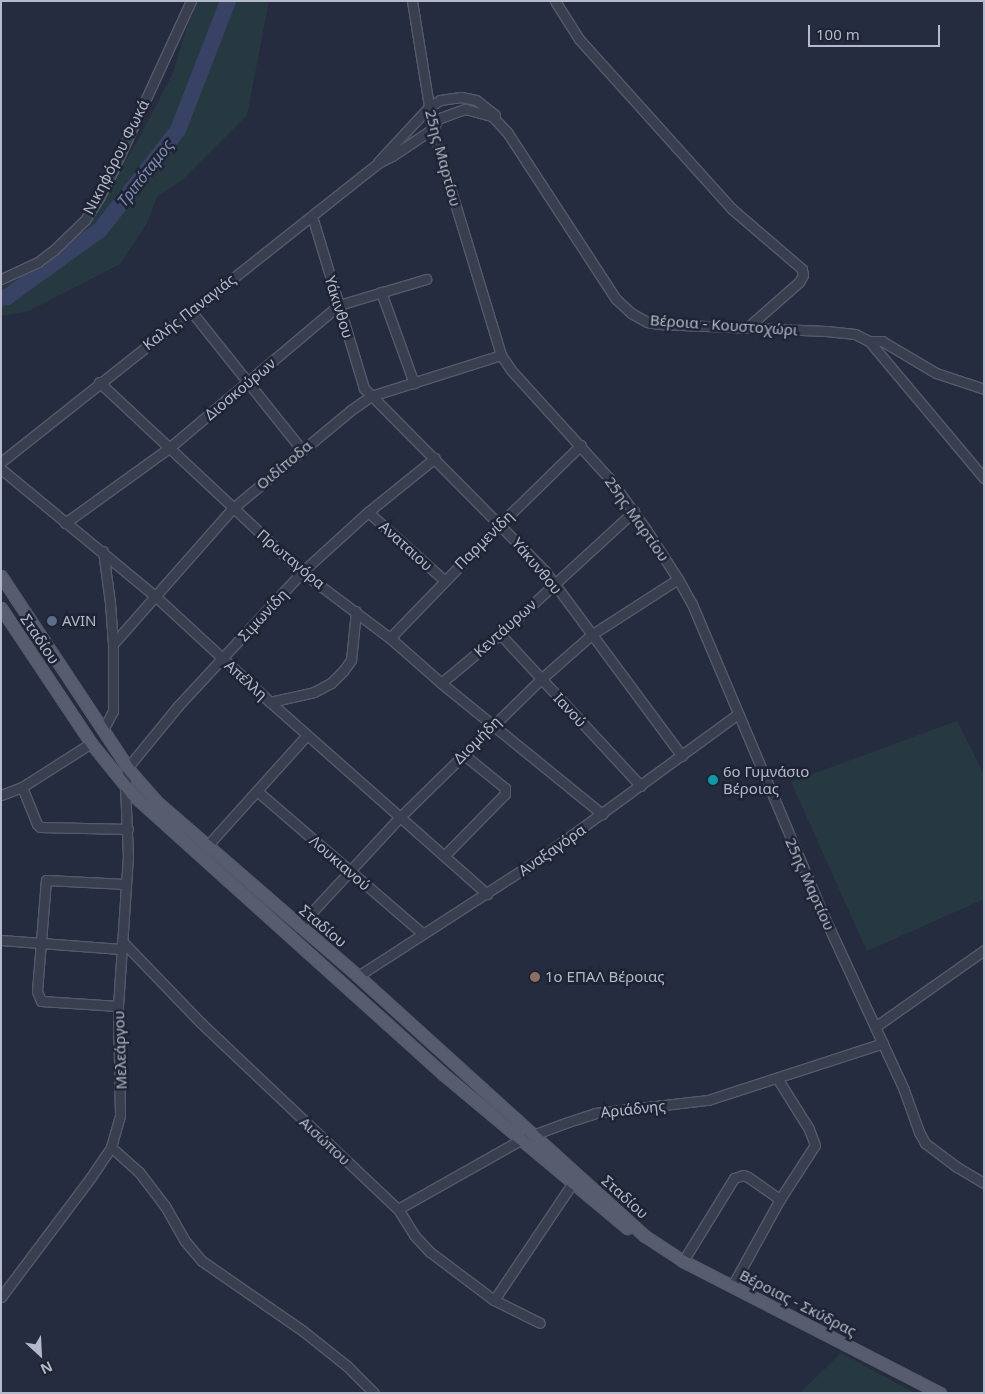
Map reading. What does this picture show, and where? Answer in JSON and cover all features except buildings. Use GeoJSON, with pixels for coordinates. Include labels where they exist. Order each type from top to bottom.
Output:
{"type":"FeatureCollection","features":[{"type":"Feature","properties":{"kind":"main road","name":"Σταδίου"},"geometry":{"type":"LineString","coordinates":[[1,576],[128,767],[156,801],[358,976],[645,1236]]}},
{"type":"Feature","properties":{"kind":"main road","name":"Σταδίου"},"geometry":{"type":"LineString","coordinates":[[1,608],[91,743],[125,786],[158,818],[443,1074],[572,1184],[632,1232],[645,1236]]}},
{"type":"Feature","properties":{"kind":"main road","name":"Βέροιας - Σκύδρας"},"geometry":{"type":"LineString","coordinates":[[645,1236],[683,1261],[940,1393]]}},
{"type":"Feature","properties":{"kind":"street","name":"Νικηφόρου Φωκά"},"geometry":{"type":"LineString","coordinates":[[1,279],[38,262],[54,250],[85,220],[100,196],[191,1]]}},
{"type":"Feature","properties":{"kind":"street","name":"25ης Μαρτίου"},"geometry":{"type":"LineString","coordinates":[[412,1],[434,128],[501,356],[511,370],[582,445],[634,511],[678,579],[692,604],[821,910],[883,1043],[925,1143],[957,1167],[984,1183]]}},
{"type":"Feature","properties":{"kind":"street"},"geometry":{"type":"LineString","coordinates":[[555,1],[579,39],[732,209],[802,269],[803,275],[799,282],[748,327]]}},
{"type":"Feature","properties":{"kind":"street","name":"Βέροια - Κουστοχώρι"},"geometry":{"type":"LineString","coordinates":[[429,107],[444,98],[471,98],[485,105],[529,162],[616,299],[631,314],[648,322],[658,324],[748,327],[850,334],[868,341],[882,341],[936,373],[984,388]]}},
{"type":"Feature","properties":{"kind":"street","name":"Καλής Παναγιάς"},"geometry":{"type":"LineString","coordinates":[[378,163],[387,150],[429,107]]}},
{"type":"Feature","properties":{"kind":"street","name":"Βέροια - Κουστοχώρι"},"geometry":{"type":"LineString","coordinates":[[434,128],[437,120],[440,118],[465,109],[486,114],[500,124]]}},
{"type":"Feature","properties":{"kind":"street","name":"Καλής Παναγιάς"},"geometry":{"type":"LineString","coordinates":[[1,462],[99,382],[378,163],[434,128]]}},
{"type":"Feature","properties":{"kind":"street","name":"Υάκινθου"},"geometry":{"type":"LineString","coordinates":[[312,216],[364,388],[371,396]]}},
{"type":"Feature","properties":{"kind":"street","name":"Διοσκούρων"},"geometry":{"type":"LineString","coordinates":[[65,522],[169,448],[339,305],[426,279]]}},
{"type":"Feature","properties":{"kind":"street"},"geometry":{"type":"LineString","coordinates":[[381,292],[414,383]]}},
{"type":"Feature","properties":{"kind":"street"},"geometry":{"type":"LineString","coordinates":[[191,311],[302,450]]}},
{"type":"Feature","properties":{"kind":"street"},"geometry":{"type":"LineString","coordinates":[[868,341],[984,478]]}},
{"type":"Feature","properties":{"kind":"street","name":"Οιδίποδα"},"geometry":{"type":"LineString","coordinates":[[113,644],[154,595],[233,508],[302,450],[371,396],[501,356]]}},
{"type":"Feature","properties":{"kind":"street","name":"Πρωταγόρα"},"geometry":{"type":"LineString","coordinates":[[99,382],[302,572],[390,638],[441,683],[602,814]]}},
{"type":"Feature","properties":{"kind":"street","name":"Υάκυνθου"},"geometry":{"type":"LineString","coordinates":[[371,396],[533,558],[682,756]]}},
{"type":"Feature","properties":{"kind":"street","name":"Παρμενίδη"},"geometry":{"type":"LineString","coordinates":[[390,638],[444,580],[582,445]]}},
{"type":"Feature","properties":{"kind":"street","name":"Σιμωνίδη"},"geometry":{"type":"LineString","coordinates":[[128,767],[178,706],[302,572],[368,512],[435,458]]}},
{"type":"Feature","properties":{"kind":"street","name":"Απέλλη"},"geometry":{"type":"LineString","coordinates":[[1,469],[103,551],[154,595],[222,659],[399,818],[487,894]]}},
{"type":"Feature","properties":{"kind":"street","name":"Κεντάυρων"},"geometry":{"type":"LineString","coordinates":[[441,683],[555,585],[634,511]]}},
{"type":"Feature","properties":{"kind":"street","name":"Αναταιου"},"geometry":{"type":"LineString","coordinates":[[368,512],[444,580]]}},
{"type":"Feature","properties":{"kind":"street"},"geometry":{"type":"LineString","coordinates":[[103,551],[113,644],[113,711],[103,730]]}},
{"type":"Feature","properties":{"kind":"street","name":"Διομήδη"},"geometry":{"type":"LineString","coordinates":[[299,926],[399,818],[492,724],[541,679],[591,635],[678,579]]}},
{"type":"Feature","properties":{"kind":"street"},"geometry":{"type":"LineString","coordinates":[[270,702],[314,692],[331,683],[343,671],[351,660],[356,611]]}},
{"type":"Feature","properties":{"kind":"street","name":"Ιανού"},"geometry":{"type":"LineString","coordinates":[[500,634],[641,786]]}},
{"type":"Feature","properties":{"kind":"street","name":"Αναξαγόρα"},"geometry":{"type":"LineString","coordinates":[[358,976],[487,894],[602,814],[738,714]]}},
{"type":"Feature","properties":{"kind":"street"},"geometry":{"type":"LineString","coordinates":[[207,846],[307,735]]}},
{"type":"Feature","properties":{"kind":"street"},"geometry":{"type":"LineString","coordinates":[[1,795],[22,787],[91,743]]}},
{"type":"Feature","properties":{"kind":"street"},"geometry":{"type":"LineString","coordinates":[[444,856],[502,800],[505,794],[505,788],[463,754]]}},
{"type":"Feature","properties":{"kind":"street","name":"Μελεάργου"},"geometry":{"type":"LineString","coordinates":[[1,1297],[91,1177],[111,1147],[120,1115],[122,1102],[118,1006],[126,884],[128,829],[125,786],[128,767]]}},
{"type":"Feature","properties":{"kind":"street"},"geometry":{"type":"LineString","coordinates":[[22,787],[32,814],[40,827],[128,829]]}},
{"type":"Feature","properties":{"kind":"street","name":"Λουκιανού"},"geometry":{"type":"LineString","coordinates":[[257,791],[423,934]]}},
{"type":"Feature","properties":{"kind":"street"},"geometry":{"type":"LineString","coordinates":[[118,1006],[41,1001],[37,991],[46,880],[126,884]]}},
{"type":"Feature","properties":{"kind":"street"},"geometry":{"type":"LineString","coordinates":[[1,940],[121,945]]}},
{"type":"Feature","properties":{"kind":"street","name":"Αισώπου"},"geometry":{"type":"LineString","coordinates":[[121,945],[398,1209],[414,1235],[430,1252],[494,1300],[540,1323]]}},
{"type":"Feature","properties":{"kind":"street"},"geometry":{"type":"LineString","coordinates":[[875,1027],[984,950]]}},
{"type":"Feature","properties":{"kind":"street","name":"Αριάδνης"},"geometry":{"type":"LineString","coordinates":[[398,1209],[522,1140],[595,1113],[708,1100],[883,1043]]}},
{"type":"Feature","properties":{"kind":"street"},"geometry":{"type":"LineString","coordinates":[[732,1286],[780,1199],[812,1152],[815,1143],[806,1124],[777,1078]]}},
{"type":"Feature","properties":{"kind":"street"},"geometry":{"type":"LineString","coordinates":[[111,1147],[139,1172],[165,1206],[186,1241],[202,1261],[303,1331],[347,1366],[374,1393]]}},
{"type":"Feature","properties":{"kind":"street"},"geometry":{"type":"LineString","coordinates":[[683,1261],[734,1178],[744,1175],[780,1199]]}},
{"type":"Feature","properties":{"kind":"street"},"geometry":{"type":"LineString","coordinates":[[494,1300],[572,1184]]}},
{"type":"Feature","properties":{"kind":"shaded area"},"geometry":{"type":"Polygon","coordinates":[[[198,1],[269,1],[247,115],[183,179],[157,197],[147,223],[120,264],[29,311],[1,316],[1,278],[32,267],[91,218],[138,140],[173,73],[186,30],[198,1]]]}},
{"type":"Feature","properties":{"kind":"shaded area"},"geometry":{"type":"Polygon","coordinates":[[[957,721],[984,774],[984,899],[867,951],[791,782],[957,721]]]}},
{"type":"Feature","properties":{"kind":"shaded area"},"geometry":{"type":"Polygon","coordinates":[[[841,1353],[915,1393],[800,1393],[841,1353]]]}},
{"type":"Feature","properties":{"kind":"waterway","name":"Τριπόταμος"},"geometry":{"type":"LineString","coordinates":[[1,298],[7,297],[100,230],[178,130],[228,1]]}},
{"type":"Feature","properties":{"kind":"place","name":"AVIN"},"geometry":{"type":"Point","coordinates":[52,621]}},
{"type":"Feature","properties":{"kind":"place","name":"6ο Γυμνάσιο Βέροιας"},"geometry":{"type":"Point","coordinates":[713,780]}},
{"type":"Feature","properties":{"kind":"place","name":"1ο ΕΠΑΛ Βέροιας"},"geometry":{"type":"Point","coordinates":[535,977]}}]}
